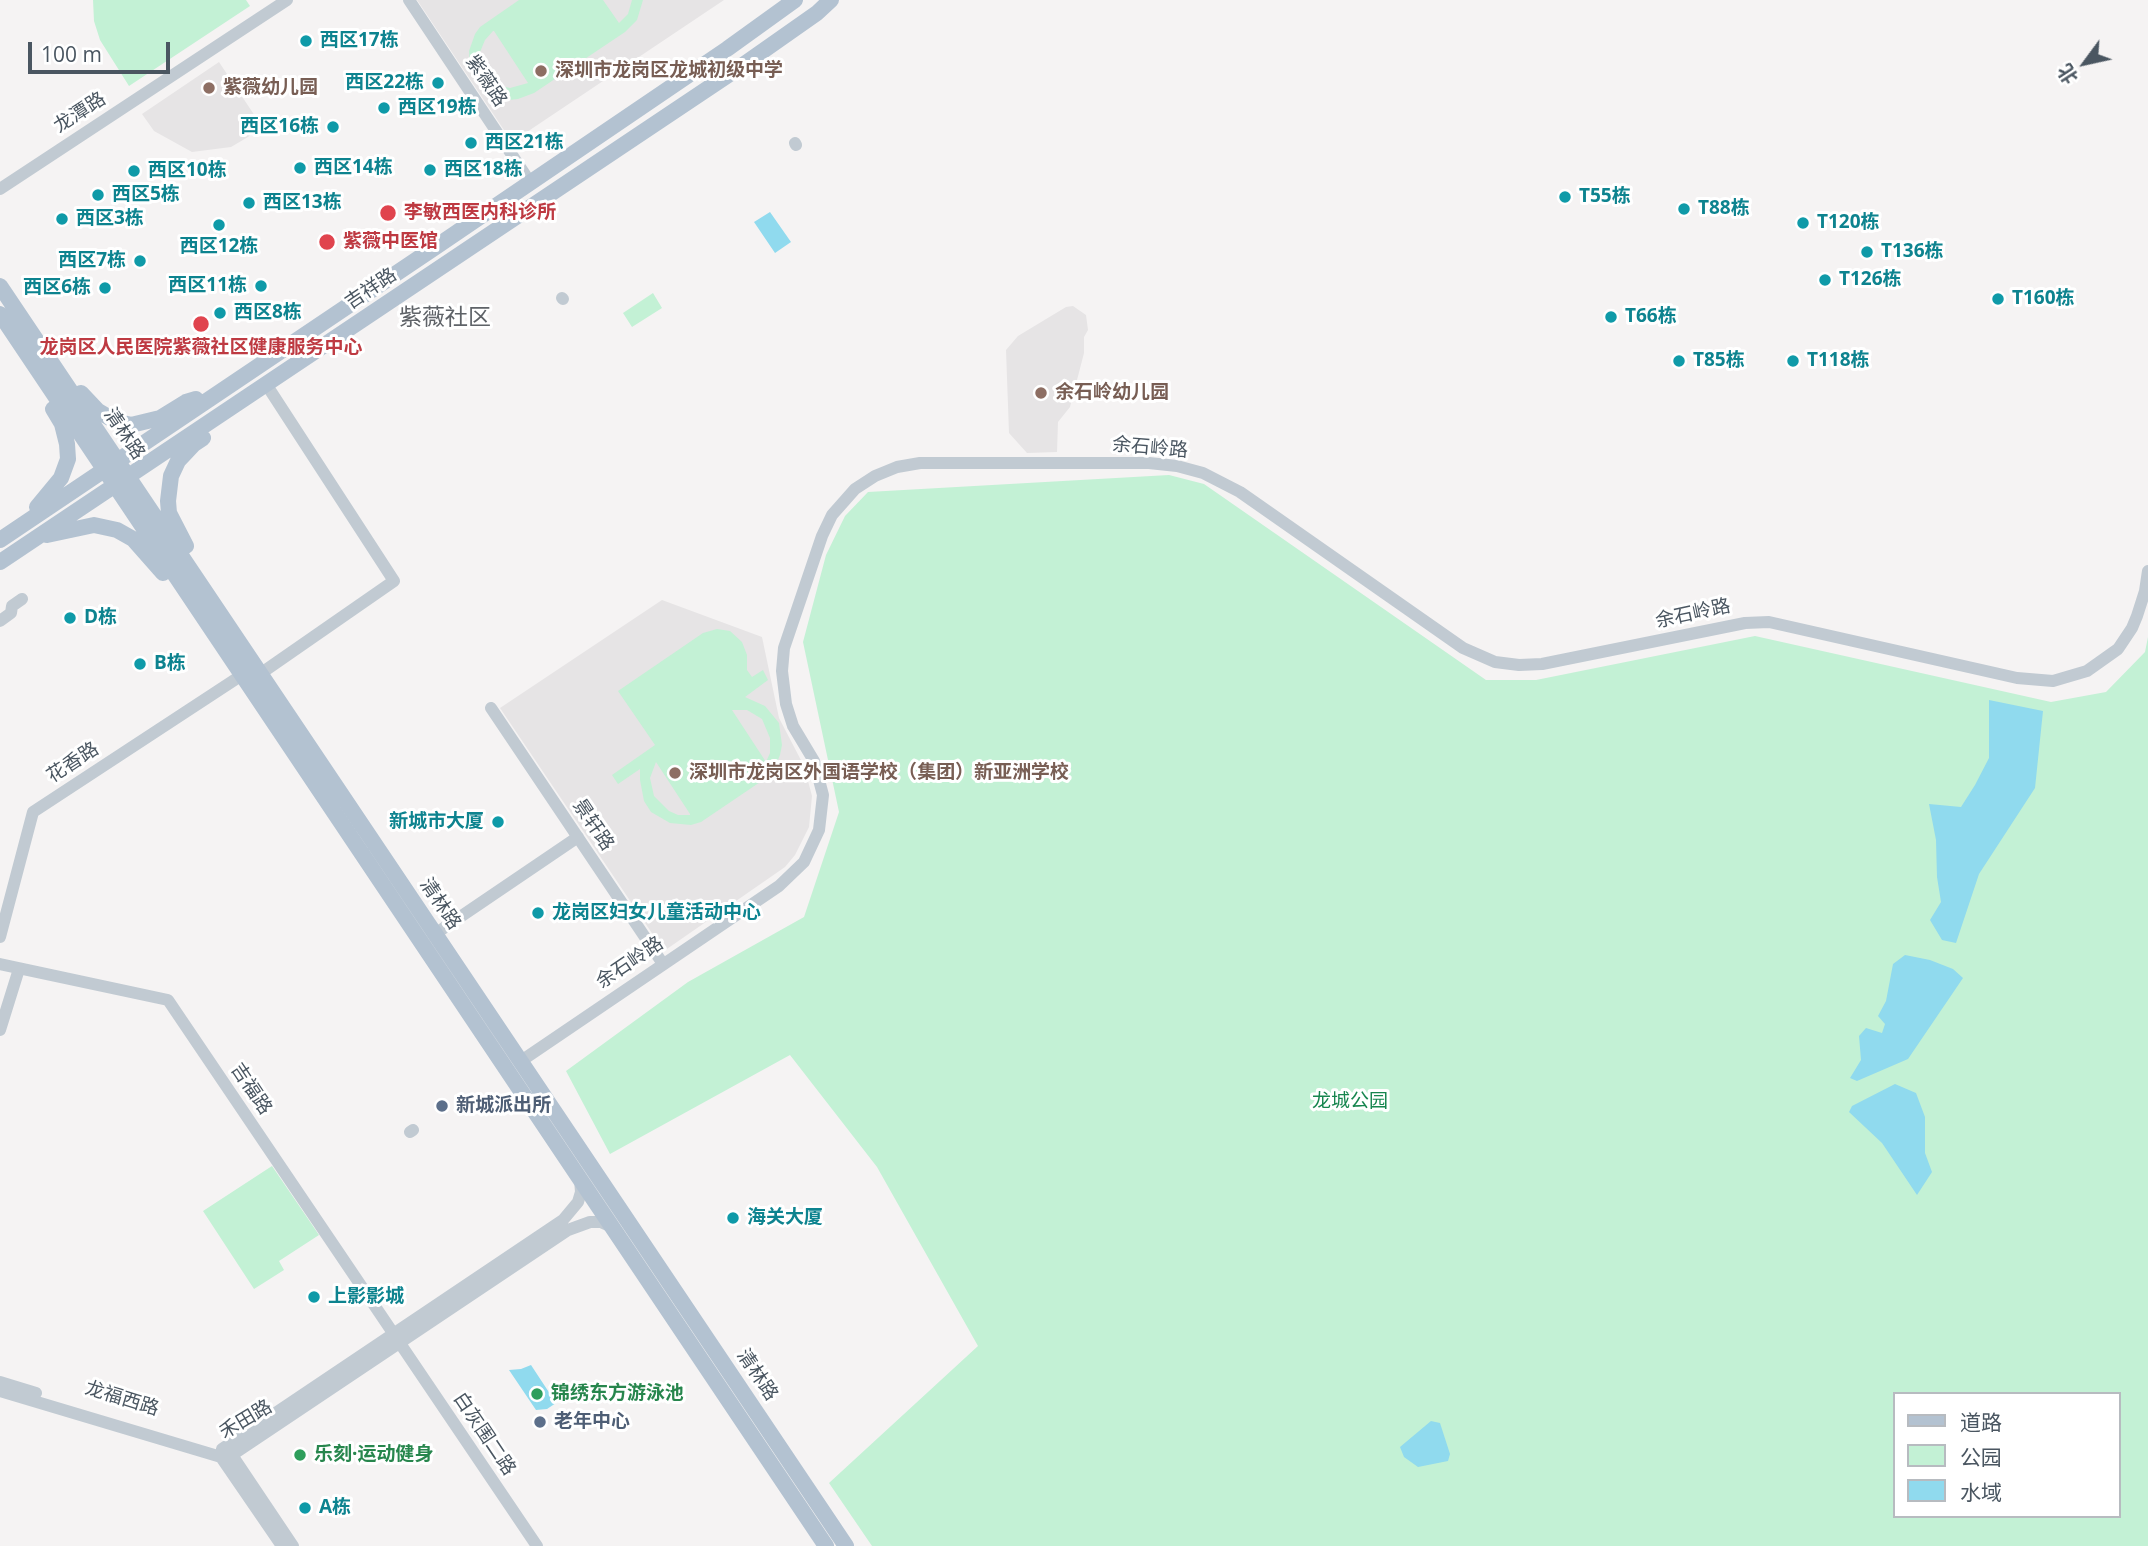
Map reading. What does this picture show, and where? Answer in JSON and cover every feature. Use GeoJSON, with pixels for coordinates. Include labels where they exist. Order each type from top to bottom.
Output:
{"type":"FeatureCollection","features":[{"type":"Feature","properties":{"kind":"main road","name":"吉祥路"},"geometry":{"type":"LineString","coordinates":[[0,540],[530,183],[795,0]]}},
{"type":"Feature","properties":{"kind":"main road","name":"吉祥路"},"geometry":{"type":"LineString","coordinates":[[0,562],[743,65],[817,13],[831,0]]}},
{"type":"Feature","properties":{"kind":"main road","name":"清林路"},"geometry":{"type":"LineString","coordinates":[[0,286],[48,371],[110,465],[187,579],[226,623],[846,1546]]}},
{"type":"Feature","properties":{"kind":"main road","name":"清林路"},"geometry":{"type":"LineString","coordinates":[[0,314],[48,371]]}},
{"type":"Feature","properties":{"kind":"main road"},"geometry":{"type":"LineString","coordinates":[[25,523],[61,478],[68,459],[68,444],[62,424],[43,389],[48,371],[63,372],[98,411],[115,421],[131,425],[160,418],[186,402],[212,398]]}},
{"type":"Feature","properties":{"kind":"main road"},"geometry":{"type":"LineString","coordinates":[[36,538],[94,525],[117,530],[133,539],[160,570],[187,579],[194,558],[169,513],[171,476],[177,461],[209,434],[224,412]]}},
{"type":"Feature","properties":{"kind":"main road","name":"清林路"},"geometry":{"type":"LineString","coordinates":[[187,579],[198,610],[816,1530],[824,1546]]}},
{"type":"Feature","properties":{"kind":"main road"},"geometry":{"type":"LineString","coordinates":[[198,610],[192,592],[195,590],[226,623]]}},
{"type":"Feature","properties":{"kind":"street","name":"龙潭路"},"geometry":{"type":"LineString","coordinates":[[0,190],[287,0]]}},
{"type":"Feature","properties":{"kind":"street","name":"紫薇路"},"geometry":{"type":"LineString","coordinates":[[409,0],[530,183]]}},
{"type":"Feature","properties":{"kind":"street"},"geometry":{"type":"LineString","coordinates":[[260,674],[394,581],[267,384]]}},
{"type":"Feature","properties":{"kind":"street","name":"余石岭路"},"geometry":{"type":"LineString","coordinates":[[521,1061],[788,879],[804,862],[822,819],[821,784],[814,761],[793,726],[786,704],[783,682],[784,648],[822,536],[832,515],[855,489],[875,476],[897,467],[920,463],[1149,463],[1190,469],[1216,478],[1240,492],[1463,648],[1495,662],[1518,665],[1542,664],[1757,622],[1780,624],[2029,680],[2065,679],[2098,666],[2126,639],[2142,604],[2148,570]]}},
{"type":"Feature","properties":{"kind":"street"},"geometry":{"type":"LineString","coordinates":[[0,606],[20,596],[12,606],[11,613],[0,621]]}},
{"type":"Feature","properties":{"kind":"street","name":"花香路"},"geometry":{"type":"LineString","coordinates":[[0,937],[33,812],[242,675]]}},
{"type":"Feature","properties":{"kind":"street","name":"景轩路"},"geometry":{"type":"LineString","coordinates":[[491,708],[663,964]]}},
{"type":"Feature","properties":{"kind":"street"},"geometry":{"type":"LineString","coordinates":[[435,934],[578,837]]}},
{"type":"Feature","properties":{"kind":"street","name":"吉福路"},"geometry":{"type":"LineString","coordinates":[[0,964],[168,1000],[396,1338]]}},
{"type":"Feature","properties":{"kind":"street"},"geometry":{"type":"LineString","coordinates":[[0,1030],[19,969]]}},
{"type":"Feature","properties":{"kind":"street","name":"禾田路"},"geometry":{"type":"LineString","coordinates":[[225,1454],[563,1220],[578,1202],[581,1192],[580,1179]]}},
{"type":"Feature","properties":{"kind":"street","name":"禾田路"},"geometry":{"type":"LineString","coordinates":[[396,1338],[568,1230],[590,1222],[601,1222],[612,1227]]}},
{"type":"Feature","properties":{"kind":"street","name":"白灰围二路"},"geometry":{"type":"LineString","coordinates":[[396,1338],[537,1546]]}},
{"type":"Feature","properties":{"kind":"street","name":"龙福西路"},"geometry":{"type":"LineString","coordinates":[[0,1382],[225,1454]]}},
{"type":"Feature","properties":{"kind":"street","name":"龙福西路"},"geometry":{"type":"LineString","coordinates":[[0,1391],[225,1454]]}},
{"type":"Feature","properties":{"kind":"street"},"geometry":{"type":"LineString","coordinates":[[225,1454],[282,1546]]}},
{"type":"Feature","properties":{"kind":"street"},"geometry":{"type":"LineString","coordinates":[[225,1454],[293,1546]]}},
{"type":"Feature","properties":{"kind":"shaded area","name":"深圳市龙岗区龙城初级中学"},"geometry":{"type":"Polygon","coordinates":[[[417,0],[724,0],[512,142],[417,0]]]}},
{"type":"Feature","properties":{"kind":"shaded area","name":"紫薇幼儿园"},"geometry":{"type":"Polygon","coordinates":[[[219,62],[261,125],[231,147],[192,152],[154,131],[142,114],[219,62]]]}},
{"type":"Feature","properties":{"kind":"shaded area","name":"余石岭幼儿园"},"geometry":{"type":"Polygon","coordinates":[[[1073,306],[1086,315],[1088,330],[1084,337],[1084,353],[1070,407],[1058,422],[1057,452],[1027,453],[1009,433],[1006,350],[1018,336],[1066,307],[1073,306]]]}},
{"type":"Feature","properties":{"kind":"shaded area","name":"深圳市龙岗区外国语学校（集团）新亚洲学校"},"geometry":{"type":"Polygon","coordinates":[[[662,600],[762,637],[779,718],[804,766],[812,796],[809,827],[795,855],[785,867],[664,951],[500,708],[662,600]]]}},
{"type":"Feature","properties":{"kind":"green space"},"geometry":{"type":"Polygon","coordinates":[[[93,0],[246,0],[250,6],[129,86],[100,40],[94,21],[93,0]]]}},
{"type":"Feature","properties":{"kind":"green space"},"geometry":{"type":"Polygon","coordinates":[[[519,0],[603,0],[619,23],[628,14],[632,0],[643,0],[637,20],[625,32],[534,93],[518,99],[509,100],[492,95],[478,84],[470,68],[469,51],[480,27],[519,0]],[[494,31],[485,40],[480,52],[481,65],[487,77],[497,85],[510,88],[528,83],[494,31]]]}},
{"type":"Feature","properties":{"kind":"green space"},"geometry":{"type":"Polygon","coordinates":[[[653,293],[662,308],[632,327],[623,313],[653,293]]]}},
{"type":"Feature","properties":{"kind":"green space","name":"龙城公园"},"geometry":{"type":"Polygon","coordinates":[[[1169,475],[1204,484],[1486,680],[1536,680],[1755,636],[2051,702],[2106,692],[2145,652],[2148,637],[2148,1546],[872,1546],[829,1483],[978,1346],[877,1167],[790,1055],[610,1154],[566,1071],[688,982],[804,917],[839,812],[803,642],[826,555],[845,516],[868,492],[1169,475]]]}},
{"type":"Feature","properties":{"kind":"green space"},"geometry":{"type":"Polygon","coordinates":[[[717,629],[730,631],[742,642],[747,655],[747,670],[752,677],[763,670],[768,680],[745,697],[765,706],[779,723],[782,745],[772,774],[701,822],[691,825],[670,823],[651,812],[644,801],[640,769],[618,784],[612,775],[655,745],[618,691],[703,633],[717,629]],[[732,710],[766,762],[770,753],[770,738],[762,719],[747,710],[732,710]],[[656,762],[650,778],[654,796],[669,811],[678,815],[690,815],[690,814],[656,762]]]}},
{"type":"Feature","properties":{"kind":"green space"},"geometry":{"type":"Polygon","coordinates":[[[272,1166],[319,1235],[279,1261],[284,1270],[254,1289],[203,1211],[272,1166]]]}},
{"type":"Feature","properties":{"kind":"water"},"geometry":{"type":"Polygon","coordinates":[[[770,212],[791,242],[775,253],[754,222],[770,212]]]}},
{"type":"Feature","properties":{"kind":"water"},"geometry":{"type":"Polygon","coordinates":[[[1989,700],[2043,711],[2035,788],[1979,874],[1956,943],[1942,940],[1930,920],[1941,902],[1936,840],[1929,804],[1961,807],[1975,785],[1989,758],[1989,700]]]}},
{"type":"Feature","properties":{"kind":"water"},"geometry":{"type":"Polygon","coordinates":[[[1905,955],[1930,960],[1953,969],[1963,978],[1908,1059],[1857,1081],[1850,1078],[1861,1060],[1859,1036],[1866,1028],[1882,1033],[1885,1024],[1878,1016],[1886,1001],[1893,964],[1905,955]]]}},
{"type":"Feature","properties":{"kind":"water"},"geometry":{"type":"Polygon","coordinates":[[[1895,1084],[1916,1093],[1925,1117],[1925,1153],[1932,1172],[1917,1195],[1882,1143],[1849,1112],[1852,1106],[1895,1084]]]}},
{"type":"Feature","properties":{"kind":"water","name":"锦绣东方游泳池"},"geometry":{"type":"Polygon","coordinates":[[[531,1365],[556,1403],[547,1409],[536,1410],[509,1370],[531,1365]]]}},
{"type":"Feature","properties":{"kind":"water"},"geometry":{"type":"Polygon","coordinates":[[[1431,1421],[1440,1423],[1450,1454],[1448,1461],[1418,1467],[1404,1457],[1400,1447],[1431,1421]]]}},
{"type":"Feature","properties":{"kind":"place","name":"西区17栋"},"geometry":{"type":"Point","coordinates":[306,41]}},
{"type":"Feature","properties":{"kind":"place","name":"深圳市龙岗区龙城初级中学"},"geometry":{"type":"Point","coordinates":[541,71]}},
{"type":"Feature","properties":{"kind":"place","name":"西区22栋"},"geometry":{"type":"Point","coordinates":[438,83]}},
{"type":"Feature","properties":{"kind":"place","name":"紫薇幼儿园"},"geometry":{"type":"Point","coordinates":[209,88]}},
{"type":"Feature","properties":{"kind":"place","name":"西区19栋"},"geometry":{"type":"Point","coordinates":[384,108]}},
{"type":"Feature","properties":{"kind":"place","name":"西区16栋"},"geometry":{"type":"Point","coordinates":[333,127]}},
{"type":"Feature","properties":{"kind":"place","name":"西区21栋"},"geometry":{"type":"Point","coordinates":[471,143]}},
{"type":"Feature","properties":{"kind":"place","name":"西区14栋"},"geometry":{"type":"Point","coordinates":[300,168]}},
{"type":"Feature","properties":{"kind":"place","name":"西区18栋"},"geometry":{"type":"Point","coordinates":[430,170]}},
{"type":"Feature","properties":{"kind":"place","name":"西区10栋"},"geometry":{"type":"Point","coordinates":[134,171]}},
{"type":"Feature","properties":{"kind":"place","name":"西区5栋"},"geometry":{"type":"Point","coordinates":[98,195]}},
{"type":"Feature","properties":{"kind":"place","name":"T55栋"},"geometry":{"type":"Point","coordinates":[1565,197]}},
{"type":"Feature","properties":{"kind":"place","name":"西区13栋"},"geometry":{"type":"Point","coordinates":[249,203]}},
{"type":"Feature","properties":{"kind":"place","name":"T88栋"},"geometry":{"type":"Point","coordinates":[1684,209]}},
{"type":"Feature","properties":{"kind":"place","name":"李敏西医内科诊所"},"geometry":{"type":"Point","coordinates":[388,213]}},
{"type":"Feature","properties":{"kind":"place","name":"西区3栋"},"geometry":{"type":"Point","coordinates":[62,219]}},
{"type":"Feature","properties":{"kind":"place","name":"T120栋"},"geometry":{"type":"Point","coordinates":[1803,223]}},
{"type":"Feature","properties":{"kind":"place","name":"西区12栋"},"geometry":{"type":"Point","coordinates":[219,225]}},
{"type":"Feature","properties":{"kind":"place","name":"紫薇中医馆"},"geometry":{"type":"Point","coordinates":[327,242]}},
{"type":"Feature","properties":{"kind":"place","name":"T136栋"},"geometry":{"type":"Point","coordinates":[1867,252]}},
{"type":"Feature","properties":{"kind":"place","name":"西区7栋"},"geometry":{"type":"Point","coordinates":[140,261]}},
{"type":"Feature","properties":{"kind":"place","name":"T126栋"},"geometry":{"type":"Point","coordinates":[1825,280]}},
{"type":"Feature","properties":{"kind":"place","name":"西区11栋"},"geometry":{"type":"Point","coordinates":[261,286]}},
{"type":"Feature","properties":{"kind":"place","name":"西区6栋"},"geometry":{"type":"Point","coordinates":[105,288]}},
{"type":"Feature","properties":{"kind":"place","name":"T160栋"},"geometry":{"type":"Point","coordinates":[1998,299]}},
{"type":"Feature","properties":{"kind":"place","name":"西区8栋"},"geometry":{"type":"Point","coordinates":[220,313]}},
{"type":"Feature","properties":{"kind":"place","name":"T66栋"},"geometry":{"type":"Point","coordinates":[1611,317]}},
{"type":"Feature","properties":{"kind":"place","name":"龙岗区人民医院紫薇社区健康服务中心"},"geometry":{"type":"Point","coordinates":[201,324]}},
{"type":"Feature","properties":{"kind":"place","name":"T85栋"},"geometry":{"type":"Point","coordinates":[1679,361]}},
{"type":"Feature","properties":{"kind":"place","name":"T118栋"},"geometry":{"type":"Point","coordinates":[1793,361]}},
{"type":"Feature","properties":{"kind":"place","name":"余石岭幼儿园"},"geometry":{"type":"Point","coordinates":[1041,393]}},
{"type":"Feature","properties":{"kind":"place","name":"D栋"},"geometry":{"type":"Point","coordinates":[70,618]}},
{"type":"Feature","properties":{"kind":"place","name":"B栋"},"geometry":{"type":"Point","coordinates":[140,664]}},
{"type":"Feature","properties":{"kind":"place","name":"深圳市龙岗区外国语学校（集团）新亚洲学校"},"geometry":{"type":"Point","coordinates":[675,773]}},
{"type":"Feature","properties":{"kind":"place","name":"新城市大厦"},"geometry":{"type":"Point","coordinates":[498,822]}},
{"type":"Feature","properties":{"kind":"place","name":"龙岗区妇女儿童活动中心"},"geometry":{"type":"Point","coordinates":[538,913]}},
{"type":"Feature","properties":{"kind":"place","name":"新城派出所"},"geometry":{"type":"Point","coordinates":[442,1106]}},
{"type":"Feature","properties":{"kind":"place","name":"海关大厦"},"geometry":{"type":"Point","coordinates":[733,1218]}},
{"type":"Feature","properties":{"kind":"place","name":"上影影城"},"geometry":{"type":"Point","coordinates":[314,1297]}},
{"type":"Feature","properties":{"kind":"place","name":"锦绣东方游泳池"},"geometry":{"type":"Point","coordinates":[537,1394]}},
{"type":"Feature","properties":{"kind":"place","name":"老年中心"},"geometry":{"type":"Point","coordinates":[540,1422]}},
{"type":"Feature","properties":{"kind":"place","name":"乐刻·运动健身"},"geometry":{"type":"Point","coordinates":[300,1455]}},
{"type":"Feature","properties":{"kind":"place","name":"A栋"},"geometry":{"type":"Point","coordinates":[305,1508]}},
{"type":"Feature","properties":{"kind":"district","name":"紫薇社区"},"geometry":{"type":"Point","coordinates":[445,318]}}]}
